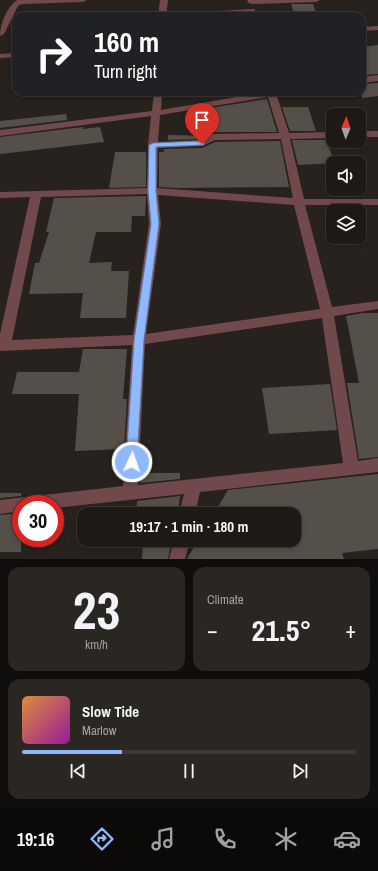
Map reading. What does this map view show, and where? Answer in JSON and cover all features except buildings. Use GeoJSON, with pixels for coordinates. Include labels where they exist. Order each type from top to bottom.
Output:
{"type":"FeatureCollection","features":[{"type":"Feature","properties":{"kind":"street"},"geometry":{"type":"LineString","coordinates":[[0,34],[15,5],[20,2],[82,0]]}},
{"type":"Feature","properties":{"kind":"street"},"geometry":{"type":"LineString","coordinates":[[162,12],[164,0]]}},
{"type":"Feature","properties":{"kind":"street"},"geometry":{"type":"LineString","coordinates":[[252,12],[251,1],[316,0]]}},
{"type":"Feature","properties":{"kind":"street"},"geometry":{"type":"LineString","coordinates":[[366,29],[378,28]]}},
{"type":"Feature","properties":{"kind":"street"},"geometry":{"type":"LineString","coordinates":[[0,56],[12,55]]}},
{"type":"Feature","properties":{"kind":"street"},"geometry":{"type":"LineString","coordinates":[[366,80],[378,78]]}},
{"type":"Feature","properties":{"kind":"street"},"geometry":{"type":"LineString","coordinates":[[130,492],[139,340],[155,224],[152,191],[153,145],[158,96]]}},
{"type":"Feature","properties":{"kind":"street"},"geometry":{"type":"LineString","coordinates":[[0,133],[157,113],[255,96]]}},
{"type":"Feature","properties":{"kind":"street"},"geometry":{"type":"LineString","coordinates":[[273,96],[285,136],[299,202],[327,312],[352,469]]}},
{"type":"Feature","properties":{"kind":"street"},"geometry":{"type":"LineString","coordinates":[[366,134],[378,134]]}},
{"type":"Feature","properties":{"kind":"street"},"geometry":{"type":"LineString","coordinates":[[153,145],[202,144],[213,137],[326,135]]}},
{"type":"Feature","properties":{"kind":"street"},"geometry":{"type":"LineString","coordinates":[[0,195],[152,191],[299,202],[378,202]]}},
{"type":"Feature","properties":{"kind":"street"},"geometry":{"type":"LineString","coordinates":[[36,194],[2,346],[139,340],[378,305]]}},
{"type":"Feature","properties":{"kind":"street"},"geometry":{"type":"LineString","coordinates":[[64,500],[378,465]]}},
{"type":"Feature","properties":{"kind":"street"},"geometry":{"type":"LineString","coordinates":[[189,507],[194,486]]}},
{"type":"Feature","properties":{"kind":"street"},"geometry":{"type":"LineString","coordinates":[[0,507],[12,505]]}},
{"type":"Feature","properties":{"kind":"street"},"geometry":{"type":"LineString","coordinates":[[177,559],[180,547]]}},
{"type":"Feature","properties":{"kind":"route"},"geometry":{"type":"LineString","coordinates":[[132,462],[139,340],[155,224],[152,191],[153,145],[202,144]]}}]}
